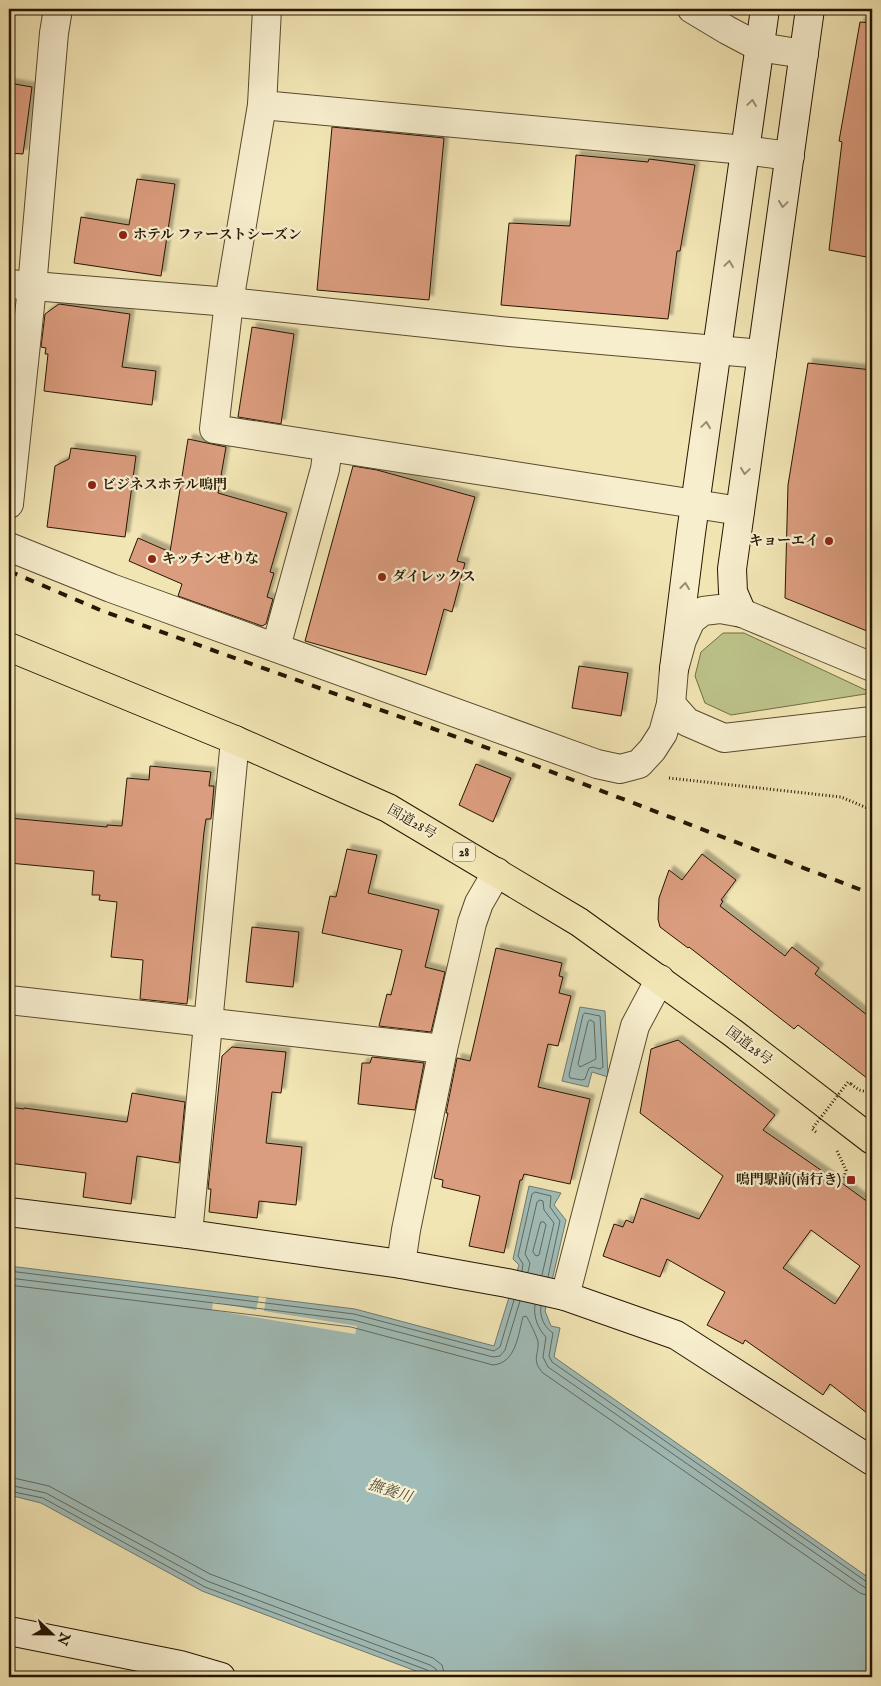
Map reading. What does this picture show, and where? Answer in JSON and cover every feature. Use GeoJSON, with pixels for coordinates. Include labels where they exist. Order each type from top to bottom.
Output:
{"type":"FeatureCollection","features":[{"type":"Feature","properties":{"kind":"highway","name":"国道28号"},"geometry":{"type":"LineString","coordinates":[[9,647],[235,740],[388,808],[579,922],[733,1033],[872,1140]]}},
{"type":"Feature","properties":{"kind":"street"},"geometry":{"type":"LineString","coordinates":[[9,504],[21,285],[58,9]]}},
{"type":"Feature","properties":{"kind":"street"},"geometry":{"type":"LineString","coordinates":[[268,9],[262,104],[229,302],[214,429],[740,511]]}},
{"type":"Feature","properties":{"kind":"street"},"geometry":{"type":"LineString","coordinates":[[692,9],[759,47],[804,54]]}},
{"type":"Feature","properties":{"kind":"street"},"geometry":{"type":"LineString","coordinates":[[9,547],[111,588],[597,764],[620,769],[639,764],[652,750],[663,733],[671,704],[695,504],[765,9]]}},
{"type":"Feature","properties":{"kind":"street"},"geometry":{"type":"LineString","coordinates":[[742,613],[733,592],[732,569],[810,9]]}},
{"type":"Feature","properties":{"kind":"street"},"geometry":{"type":"LineString","coordinates":[[262,104],[745,150],[790,156]]}},
{"type":"Feature","properties":{"kind":"street"},"geometry":{"type":"LineString","coordinates":[[21,285],[229,302],[510,332],[762,354]]}},
{"type":"Feature","properties":{"kind":"street"},"geometry":{"type":"LineString","coordinates":[[276,647],[326,468],[328,447]]}},
{"type":"Feature","properties":{"kind":"street"},"geometry":{"type":"LineString","coordinates":[[674,669],[682,640],[691,620],[703,611],[720,609],[742,613],[872,667]]}},
{"type":"Feature","properties":{"kind":"street"},"geometry":{"type":"LineString","coordinates":[[671,704],[687,722],[724,738],[872,721]]}},
{"type":"Feature","properties":{"kind":"street"},"geometry":{"type":"LineString","coordinates":[[188,1234],[235,740]]}},
{"type":"Feature","properties":{"kind":"street"},"geometry":{"type":"LineString","coordinates":[[401,1264],[406,1230],[443,1049],[472,923],[479,903],[497,872]]}},
{"type":"Feature","properties":{"kind":"street"},"geometry":{"type":"LineString","coordinates":[[559,1295],[635,1026],[660,979]]}},
{"type":"Feature","properties":{"kind":"street"},"geometry":{"type":"LineString","coordinates":[[9,1000],[443,1049]]}},
{"type":"Feature","properties":{"kind":"street"},"geometry":{"type":"LineString","coordinates":[[9,1212],[188,1234],[401,1264],[507,1283],[559,1295],[676,1335],[872,1461]]}},
{"type":"Feature","properties":{"kind":"street"},"geometry":{"type":"LineString","coordinates":[[9,1631],[178,1671],[221,1677]]}},
{"type":"Feature","properties":{"kind":"path"},"geometry":{"type":"LineString","coordinates":[[669,778],[841,797],[872,810]]}},
{"type":"Feature","properties":{"kind":"path"},"geometry":{"type":"LineString","coordinates":[[816,1132],[812,1129],[848,1082],[859,1090],[872,1093]]}},
{"type":"Feature","properties":{"kind":"path"},"geometry":{"type":"LineString","coordinates":[[844,1178],[846,1170]]}},
{"type":"Feature","properties":{"kind":"green space"},"geometry":{"type":"Polygon","coordinates":[[[723,633],[744,633],[872,693],[731,715],[705,703],[695,676],[701,652],[723,633]]]}},
{"type":"Feature","properties":{"kind":"water"},"geometry":{"type":"Polygon","coordinates":[[[580,1007],[605,1011],[608,1077],[592,1072],[588,1087],[562,1081],[580,1007]]]}},
{"type":"Feature","properties":{"kind":"water","name":"撫養川"},"geometry":{"type":"Polygon","coordinates":[[[529,1186],[561,1193],[554,1205],[566,1220],[545,1311],[551,1326],[560,1328],[554,1357],[872,1580],[872,1677],[432,1677],[202,1591],[41,1503],[9,1495],[9,1266],[355,1309],[494,1346],[519,1265],[513,1259],[529,1186]]]}},
{"type":"Feature","properties":{"kind":"pier"},"geometry":{"type":"Polygon","coordinates":[[[259,1297],[266,1298],[264,1311],[357,1326],[355,1334],[212,1310],[213,1302],[256,1310],[259,1297]]]}},
{"type":"Feature","properties":{"kind":"building"},"geometry":{"type":"Polygon","coordinates":[[[860,22],[872,23],[872,258],[829,250],[842,142],[839,141],[860,22]]]}},
{"type":"Feature","properties":{"kind":"building"},"geometry":{"type":"Polygon","coordinates":[[[9,83],[32,87],[23,154],[9,153],[9,83]]]}},
{"type":"Feature","properties":{"kind":"building"},"geometry":{"type":"Polygon","coordinates":[[[332,127],[444,138],[429,300],[317,290],[332,127]]]}},
{"type":"Feature","properties":{"kind":"building"},"geometry":{"type":"Polygon","coordinates":[[[576,155],[648,162],[649,159],[695,165],[680,251],[677,251],[668,319],[501,305],[509,223],[570,226],[576,155]]]}},
{"type":"Feature","properties":{"kind":"building","name":"ホテル ファーストシーズン"},"geometry":{"type":"Polygon","coordinates":[[[137,179],[175,184],[161,276],[74,263],[81,217],[129,225],[137,179]]]}},
{"type":"Feature","properties":{"kind":"building"},"geometry":{"type":"Polygon","coordinates":[[[59,304],[130,314],[122,367],[156,371],[152,405],[44,391],[48,354],[45,354],[46,348],[41,347],[45,314],[59,304]]]}},
{"type":"Feature","properties":{"kind":"building"},"geometry":{"type":"Polygon","coordinates":[[[252,327],[294,334],[281,424],[238,417],[252,327]]]}},
{"type":"Feature","properties":{"kind":"building","name":"キョーエイ"},"geometry":{"type":"Polygon","coordinates":[[[808,363],[872,370],[872,633],[785,598],[788,485],[808,363]]]}},
{"type":"Feature","properties":{"kind":"building"},"geometry":{"type":"Polygon","coordinates":[[[188,439],[226,447],[218,493],[287,513],[270,572],[274,573],[267,597],[273,599],[266,624],[262,626],[178,596],[182,584],[129,561],[138,538],[170,552],[188,439]]]}},
{"type":"Feature","properties":{"kind":"building","name":"ビジネスホテル鳴門"},"geometry":{"type":"Polygon","coordinates":[[[71,448],[136,456],[125,537],[47,527],[55,466],[69,459],[71,448]]]}},
{"type":"Feature","properties":{"kind":"building"},"geometry":{"type":"Polygon","coordinates":[[[353,466],[377,470],[475,497],[457,561],[465,563],[452,612],[444,609],[426,675],[305,641],[353,466]]]}},
{"type":"Feature","properties":{"kind":"building"},"geometry":{"type":"Polygon","coordinates":[[[579,666],[628,673],[621,716],[572,708],[579,666]]]}},
{"type":"Feature","properties":{"kind":"building"},"geometry":{"type":"Polygon","coordinates":[[[476,764],[511,778],[493,822],[459,805],[476,764]]]}},
{"type":"Feature","properties":{"kind":"building"},"geometry":{"type":"Polygon","coordinates":[[[150,766],[211,772],[209,786],[214,786],[211,819],[206,819],[204,832],[187,1004],[140,999],[143,960],[111,957],[117,902],[99,900],[100,895],[92,895],[94,871],[9,863],[9,818],[107,827],[107,825],[122,826],[127,778],[149,780],[150,766]]]}},
{"type":"Feature","properties":{"kind":"building"},"geometry":{"type":"Polygon","coordinates":[[[347,849],[377,855],[368,893],[439,910],[425,967],[445,972],[431,1032],[379,1026],[387,994],[391,995],[402,950],[322,933],[330,896],[336,897],[347,849]]]}},
{"type":"Feature","properties":{"kind":"building"},"geometry":{"type":"Polygon","coordinates":[[[702,854],[736,880],[721,900],[723,901],[720,906],[785,956],[792,947],[819,968],[815,974],[872,1019],[872,1082],[798,1025],[794,1029],[689,947],[660,927],[658,919],[659,898],[669,870],[682,880],[702,854]]]}},
{"type":"Feature","properties":{"kind":"building"},"geometry":{"type":"Polygon","coordinates":[[[252,927],[299,932],[293,987],[246,982],[252,927]]]}},
{"type":"Feature","properties":{"kind":"building"},"geometry":{"type":"Polygon","coordinates":[[[496,948],[562,963],[559,976],[563,977],[559,993],[571,996],[558,1046],[548,1044],[538,1087],[590,1099],[570,1184],[524,1174],[522,1180],[520,1180],[504,1253],[469,1246],[480,1196],[442,1187],[443,1180],[434,1178],[448,1113],[446,1113],[457,1058],[470,1061],[496,948]]]}},
{"type":"Feature","properties":{"kind":"building"},"geometry":{"type":"Polygon","coordinates":[[[678,1040],[775,1115],[763,1130],[872,1205],[872,1417],[830,1384],[823,1395],[745,1340],[743,1344],[707,1325],[725,1292],[667,1259],[660,1277],[603,1256],[614,1224],[623,1227],[626,1220],[633,1223],[641,1198],[699,1219],[723,1176],[640,1113],[651,1049],[678,1040]],[[811,1230],[783,1268],[835,1304],[860,1266],[811,1230]]]}},
{"type":"Feature","properties":{"kind":"building"},"geometry":{"type":"Polygon","coordinates":[[[232,1047],[286,1052],[281,1093],[272,1092],[266,1143],[302,1147],[296,1205],[259,1201],[257,1218],[209,1212],[211,1189],[208,1189],[222,1056],[232,1047]]]}},
{"type":"Feature","properties":{"kind":"building"},"geometry":{"type":"Polygon","coordinates":[[[372,1057],[424,1063],[415,1110],[358,1104],[362,1063],[370,1063],[372,1057]]]}},
{"type":"Feature","properties":{"kind":"building"},"geometry":{"type":"Polygon","coordinates":[[[132,1093],[185,1102],[179,1163],[137,1156],[131,1204],[83,1197],[86,1173],[9,1163],[9,1107],[127,1122],[132,1093]]]}},
{"type":"Feature","properties":{"kind":"railway"},"geometry":{"type":"LineString","coordinates":[[9,571],[100,610],[510,756],[872,894]]}},
{"type":"Feature","properties":{"kind":"place","name":"ホテル ファーストシーズン"},"geometry":{"type":"Point","coordinates":[123,235]}},
{"type":"Feature","properties":{"kind":"place","name":"ビジネスホテル鳴門"},"geometry":{"type":"Point","coordinates":[92,485]}},
{"type":"Feature","properties":{"kind":"place","name":"キョーエイ"},"geometry":{"type":"Point","coordinates":[829,541]}},
{"type":"Feature","properties":{"kind":"place","name":"キッチンせりな"},"geometry":{"type":"Point","coordinates":[152,559]}},
{"type":"Feature","properties":{"kind":"place","name":"ダイレックス"},"geometry":{"type":"Point","coordinates":[382,577]}},
{"type":"Feature","properties":{"kind":"place","name":"鳴門駅前(南行き)"},"geometry":{"type":"Point","coordinates":[851,1180]}}]}
